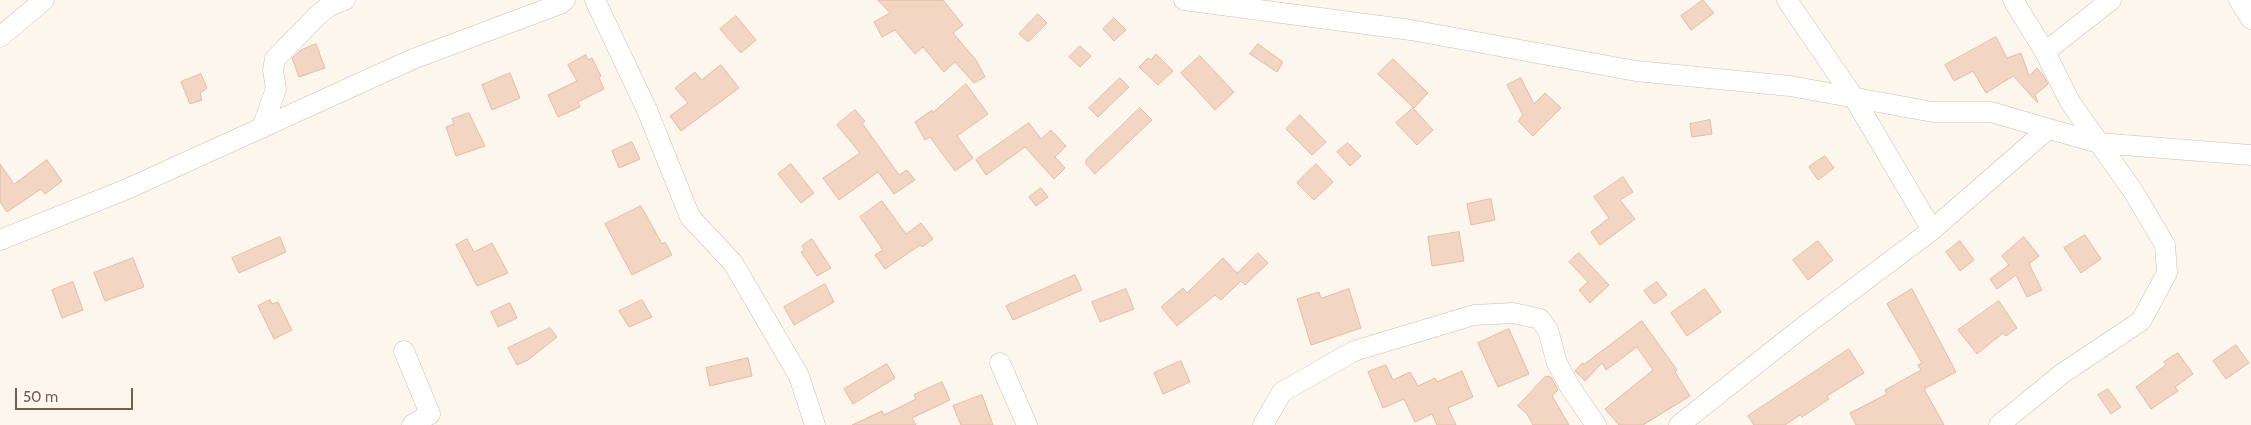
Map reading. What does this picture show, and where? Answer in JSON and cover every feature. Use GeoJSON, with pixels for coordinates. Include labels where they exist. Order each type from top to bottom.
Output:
{"type":"FeatureCollection","features":[{"type":"Feature","properties":{"kind":"street"},"geometry":{"type":"LineString","coordinates":[[0,37],[44,0]]}},
{"type":"Feature","properties":{"kind":"street"},"geometry":{"type":"LineString","coordinates":[[262,128],[276,89],[273,70],[275,59],[329,6],[345,0]]}},
{"type":"Feature","properties":{"kind":"street"},"geometry":{"type":"LineString","coordinates":[[0,240],[128,189],[413,59],[560,4],[565,0]]}},
{"type":"Feature","properties":{"kind":"street"},"geometry":{"type":"LineString","coordinates":[[595,0],[647,110],[690,217],[733,263],[799,376],[815,425]]}},
{"type":"Feature","properties":{"kind":"street"},"geometry":{"type":"LineString","coordinates":[[1184,0],[1411,30],[1636,71],[1790,86],[1933,112],[1991,112],[2098,144],[2251,155]]}},
{"type":"Feature","properties":{"kind":"street"},"geometry":{"type":"LineString","coordinates":[[1787,0],[1854,98],[1932,230]]}},
{"type":"Feature","properties":{"kind":"street"},"geometry":{"type":"LineString","coordinates":[[1999,425],[2063,373],[2141,321],[2167,273],[2165,245],[2133,191],[2070,102],[2045,52],[2013,0]]}},
{"type":"Feature","properties":{"kind":"street"},"geometry":{"type":"LineString","coordinates":[[2045,52],[2111,0]]}},
{"type":"Feature","properties":{"kind":"street"},"geometry":{"type":"LineString","coordinates":[[2239,0],[2251,19]]}},
{"type":"Feature","properties":{"kind":"street"},"geometry":{"type":"LineString","coordinates":[[1679,425],[1803,327],[1932,230],[2048,129]]}},
{"type":"Feature","properties":{"kind":"street"},"geometry":{"type":"LineString","coordinates":[[1263,425],[1282,392],[1354,351],[1474,315],[1513,313],[1540,319],[1544,324],[1548,330],[1557,362],[1570,387],[1596,425]]}},
{"type":"Feature","properties":{"kind":"street"},"geometry":{"type":"LineString","coordinates":[[404,351],[430,414],[412,425]]}},
{"type":"Feature","properties":{"kind":"street"},"geometry":{"type":"LineString","coordinates":[[1000,363],[1027,425]]}},
{"type":"Feature","properties":{"kind":"building"},"geometry":{"type":"Polygon","coordinates":[[[878,0],[943,0],[963,25],[953,33],[976,60],[985,77],[974,83],[955,62],[944,72],[923,47],[915,54],[895,30],[882,37],[874,22],[890,13],[878,0]]]}},
{"type":"Feature","properties":{"kind":"building"},"geometry":{"type":"Polygon","coordinates":[[[1703,0],[1714,13],[1691,30],[1681,16],[1703,0]]]}},
{"type":"Feature","properties":{"kind":"building"},"geometry":{"type":"Polygon","coordinates":[[[1038,14],[1047,23],[1028,42],[1019,34],[1038,14]]]}},
{"type":"Feature","properties":{"kind":"building"},"geometry":{"type":"Polygon","coordinates":[[[736,16],[756,40],[741,53],[720,29],[736,16]]]}},
{"type":"Feature","properties":{"kind":"building"},"geometry":{"type":"Polygon","coordinates":[[[1114,18],[1126,30],[1114,41],[1103,29],[1114,18]]]}},
{"type":"Feature","properties":{"kind":"building"},"geometry":{"type":"Polygon","coordinates":[[[1996,37],[2007,58],[2021,53],[2029,76],[2037,68],[2043,75],[2048,84],[2035,95],[2038,103],[2013,76],[1986,93],[1973,71],[1954,81],[1945,65],[1996,37]]]}},
{"type":"Feature","properties":{"kind":"building"},"geometry":{"type":"Polygon","coordinates":[[[316,44],[325,68],[299,77],[292,58],[301,50],[316,44]]]}},
{"type":"Feature","properties":{"kind":"building"},"geometry":{"type":"Polygon","coordinates":[[[1258,44],[1283,62],[1277,72],[1250,54],[1258,44]]]}},
{"type":"Feature","properties":{"kind":"building"},"geometry":{"type":"Polygon","coordinates":[[[1080,46],[1091,56],[1080,67],[1069,57],[1080,46]]]}},
{"type":"Feature","properties":{"kind":"building"},"geometry":{"type":"Polygon","coordinates":[[[1156,54],[1173,71],[1158,85],[1139,67],[1148,58],[1151,60],[1156,54]]]}},
{"type":"Feature","properties":{"kind":"building"},"geometry":{"type":"Polygon","coordinates":[[[586,55],[588,60],[592,58],[601,76],[599,78],[604,89],[578,102],[580,107],[558,117],[548,95],[577,81],[568,65],[586,55]]]}},
{"type":"Feature","properties":{"kind":"building"},"geometry":{"type":"Polygon","coordinates":[[[1200,56],[1234,92],[1215,110],[1181,73],[1200,56]]]}},
{"type":"Feature","properties":{"kind":"building"},"geometry":{"type":"Polygon","coordinates":[[[1393,59],[1428,93],[1414,108],[1378,74],[1393,59]]]}},
{"type":"Feature","properties":{"kind":"building"},"geometry":{"type":"Polygon","coordinates":[[[721,65],[739,88],[681,131],[670,116],[688,103],[675,88],[695,72],[701,80],[721,65]]]}},
{"type":"Feature","properties":{"kind":"building"},"geometry":{"type":"Polygon","coordinates":[[[510,73],[520,98],[492,110],[482,85],[510,73]]]}},
{"type":"Feature","properties":{"kind":"building"},"geometry":{"type":"Polygon","coordinates":[[[201,74],[207,88],[200,93],[202,100],[190,104],[181,82],[201,74]]]}},
{"type":"Feature","properties":{"kind":"building"},"geometry":{"type":"Polygon","coordinates":[[[1120,78],[1129,87],[1098,117],[1089,108],[1120,78]]]}},
{"type":"Feature","properties":{"kind":"building"},"geometry":{"type":"Polygon","coordinates":[[[1521,78],[1534,104],[1545,93],[1561,108],[1533,136],[1518,121],[1523,115],[1507,85],[1521,78]]]}},
{"type":"Feature","properties":{"kind":"building"},"geometry":{"type":"Polygon","coordinates":[[[966,84],[988,114],[957,136],[973,158],[955,171],[930,137],[925,140],[915,122],[932,110],[933,112],[966,84]]]}},
{"type":"Feature","properties":{"kind":"building"},"geometry":{"type":"Polygon","coordinates":[[[1140,108],[1152,120],[1095,174],[1086,164],[1086,160],[1140,108]]]}},
{"type":"Feature","properties":{"kind":"building"},"geometry":{"type":"Polygon","coordinates":[[[1413,108],[1433,130],[1417,145],[1396,123],[1413,108]]]}},
{"type":"Feature","properties":{"kind":"building"},"geometry":{"type":"Polygon","coordinates":[[[855,110],[865,121],[862,123],[899,175],[907,170],[915,180],[894,194],[878,172],[839,200],[823,178],[860,153],[837,125],[855,110]]]}},
{"type":"Feature","properties":{"kind":"building"},"geometry":{"type":"Polygon","coordinates":[[[469,113],[485,146],[456,156],[446,127],[454,124],[452,119],[469,113]]]}},
{"type":"Feature","properties":{"kind":"building"},"geometry":{"type":"Polygon","coordinates":[[[1300,115],[1326,142],[1312,155],[1286,129],[1300,115]]]}},
{"type":"Feature","properties":{"kind":"building"},"geometry":{"type":"Polygon","coordinates":[[[1710,120],[1712,134],[1692,137],[1690,124],[1710,120]]]}},
{"type":"Feature","properties":{"kind":"building"},"geometry":{"type":"Polygon","coordinates":[[[1029,123],[1041,139],[1051,130],[1066,146],[1055,157],[1065,168],[1054,179],[1025,147],[986,175],[976,160],[1029,123]]]}},
{"type":"Feature","properties":{"kind":"building"},"geometry":{"type":"Polygon","coordinates":[[[632,142],[640,159],[619,168],[612,151],[632,142]]]}},
{"type":"Feature","properties":{"kind":"building"},"geometry":{"type":"Polygon","coordinates":[[[1348,143],[1361,156],[1350,166],[1337,152],[1348,143]]]}},
{"type":"Feature","properties":{"kind":"building"},"geometry":{"type":"Polygon","coordinates":[[[1825,156],[1834,168],[1818,180],[1809,167],[1825,156]]]}},
{"type":"Feature","properties":{"kind":"building"},"geometry":{"type":"Polygon","coordinates":[[[47,160],[62,181],[45,194],[41,189],[7,212],[0,202],[0,164],[14,184],[47,160]]]}},
{"type":"Feature","properties":{"kind":"building"},"geometry":{"type":"Polygon","coordinates":[[[791,164],[814,193],[801,203],[778,174],[791,164]]]}},
{"type":"Feature","properties":{"kind":"building"},"geometry":{"type":"Polygon","coordinates":[[[1316,164],[1333,182],[1314,200],[1297,183],[1316,164]]]}},
{"type":"Feature","properties":{"kind":"building"},"geometry":{"type":"Polygon","coordinates":[[[1623,177],[1633,192],[1620,200],[1635,219],[1600,245],[1591,232],[1609,218],[1594,197],[1623,177]]]}},
{"type":"Feature","properties":{"kind":"building"},"geometry":{"type":"Polygon","coordinates":[[[1041,188],[1048,197],[1036,206],[1029,197],[1041,188]]]}},
{"type":"Feature","properties":{"kind":"building"},"geometry":{"type":"Polygon","coordinates":[[[1491,199],[1495,220],[1471,225],[1467,204],[1491,199]]]}},
{"type":"Feature","properties":{"kind":"building"},"geometry":{"type":"Polygon","coordinates":[[[882,201],[906,234],[921,223],[933,239],[922,247],[920,245],[885,269],[875,255],[883,250],[860,217],[882,201]]]}},
{"type":"Feature","properties":{"kind":"building"},"geometry":{"type":"Polygon","coordinates":[[[641,206],[662,244],[665,242],[672,255],[632,275],[605,224],[641,206]]]}},
{"type":"Feature","properties":{"kind":"building"},"geometry":{"type":"Polygon","coordinates":[[[1459,232],[1464,261],[1432,266],[1428,237],[1459,232]]]}},
{"type":"Feature","properties":{"kind":"building"},"geometry":{"type":"Polygon","coordinates":[[[2085,235],[2101,259],[2081,273],[2064,248],[2085,235]]]}},
{"type":"Feature","properties":{"kind":"building"},"geometry":{"type":"Polygon","coordinates":[[[280,237],[286,252],[239,273],[232,258],[280,237]]]}},
{"type":"Feature","properties":{"kind":"building"},"geometry":{"type":"Polygon","coordinates":[[[2024,237],[2039,256],[2029,264],[2042,290],[2027,297],[2016,275],[1997,289],[1990,279],[2009,265],[2002,256],[2024,237]]]}},
{"type":"Feature","properties":{"kind":"building"},"geometry":{"type":"Polygon","coordinates":[[[467,239],[474,252],[492,243],[508,273],[477,286],[456,245],[467,239]]]}},
{"type":"Feature","properties":{"kind":"building"},"geometry":{"type":"Polygon","coordinates":[[[812,239],[831,268],[817,276],[801,252],[804,250],[802,246],[812,239]]]}},
{"type":"Feature","properties":{"kind":"building"},"geometry":{"type":"Polygon","coordinates":[[[1818,241],[1833,260],[1808,280],[1793,260],[1818,241]]]}},
{"type":"Feature","properties":{"kind":"building"},"geometry":{"type":"Polygon","coordinates":[[[1960,241],[1974,260],[1960,271],[1946,252],[1960,241]]]}},
{"type":"Feature","properties":{"kind":"building"},"geometry":{"type":"Polygon","coordinates":[[[1258,253],[1268,263],[1245,285],[1241,281],[1221,300],[1215,295],[1177,326],[1161,307],[1183,288],[1187,293],[1223,258],[1237,273],[1258,253]]]}},
{"type":"Feature","properties":{"kind":"building"},"geometry":{"type":"Polygon","coordinates":[[[1579,253],[1609,285],[1590,303],[1579,290],[1588,282],[1569,262],[1579,253]]]}},
{"type":"Feature","properties":{"kind":"building"},"geometry":{"type":"Polygon","coordinates":[[[133,258],[144,287],[105,301],[94,273],[133,258]]]}},
{"type":"Feature","properties":{"kind":"building"},"geometry":{"type":"Polygon","coordinates":[[[1075,275],[1082,290],[1013,320],[1006,306],[1075,275]]]}},
{"type":"Feature","properties":{"kind":"building"},"geometry":{"type":"Polygon","coordinates":[[[73,282],[83,310],[62,318],[52,290],[73,282]]]}},
{"type":"Feature","properties":{"kind":"building"},"geometry":{"type":"Polygon","coordinates":[[[1657,282],[1667,295],[1654,304],[1644,291],[1657,282]]]}},
{"type":"Feature","properties":{"kind":"building"},"geometry":{"type":"Polygon","coordinates":[[[825,284],[834,302],[794,325],[784,307],[825,284]]]}},
{"type":"Feature","properties":{"kind":"building"},"geometry":{"type":"Polygon","coordinates":[[[1126,289],[1134,309],[1100,322],[1092,302],[1126,289]]]}},
{"type":"Feature","properties":{"kind":"building"},"geometry":{"type":"Polygon","coordinates":[[[1349,289],[1361,328],[1311,345],[1297,299],[1319,292],[1321,298],[1349,289]]]}},
{"type":"Feature","properties":{"kind":"building"},"geometry":{"type":"Polygon","coordinates":[[[1705,289],[1721,312],[1687,336],[1671,313],[1705,289]]]}},
{"type":"Feature","properties":{"kind":"building"},"geometry":{"type":"Polygon","coordinates":[[[1912,289],[1956,372],[1924,389],[1944,425],[1856,425],[1850,413],[1887,394],[1885,390],[1921,370],[1918,365],[1922,363],[1887,304],[1912,289]]]}},
{"type":"Feature","properties":{"kind":"building"},"geometry":{"type":"Polygon","coordinates":[[[270,300],[272,304],[278,302],[292,330],[274,339],[258,306],[270,300]]]}},
{"type":"Feature","properties":{"kind":"building"},"geometry":{"type":"Polygon","coordinates":[[[642,300],[652,317],[629,327],[619,311],[642,300]]]}},
{"type":"Feature","properties":{"kind":"building"},"geometry":{"type":"Polygon","coordinates":[[[1999,301],[2017,328],[2006,336],[2003,333],[1977,354],[1958,330],[1999,301]]]}},
{"type":"Feature","properties":{"kind":"building"},"geometry":{"type":"Polygon","coordinates":[[[510,303],[517,318],[498,327],[491,312],[510,303]]]}},
{"type":"Feature","properties":{"kind":"building"},"geometry":{"type":"Polygon","coordinates":[[[1642,321],[1677,370],[1675,372],[1690,396],[1643,425],[1619,425],[1605,409],[1653,370],[1637,347],[1606,370],[1602,363],[1585,381],[1575,371],[1582,363],[1584,364],[1642,321]]]}},
{"type":"Feature","properties":{"kind":"building"},"geometry":{"type":"Polygon","coordinates":[[[550,328],[557,337],[528,360],[517,365],[508,348],[550,328]]]}},
{"type":"Feature","properties":{"kind":"building"},"geometry":{"type":"Polygon","coordinates":[[[1509,329],[1529,374],[1498,387],[1478,343],[1509,329]]]}},
{"type":"Feature","properties":{"kind":"building"},"geometry":{"type":"Polygon","coordinates":[[[2236,345],[2249,363],[2226,379],[2213,361],[2236,345]]]}},
{"type":"Feature","properties":{"kind":"building"},"geometry":{"type":"Polygon","coordinates":[[[1849,349],[1864,373],[1827,396],[1829,399],[1802,417],[1800,415],[1785,425],[1754,425],[1748,416],[1849,349]]]}},
{"type":"Feature","properties":{"kind":"building"},"geometry":{"type":"Polygon","coordinates":[[[2178,353],[2193,374],[2175,387],[2178,391],[2151,409],[2136,387],[2166,365],[2164,362],[2178,353]]]}},
{"type":"Feature","properties":{"kind":"building"},"geometry":{"type":"Polygon","coordinates":[[[748,358],[752,376],[710,386],[706,368],[748,358]]]}},
{"type":"Feature","properties":{"kind":"building"},"geometry":{"type":"Polygon","coordinates":[[[1181,361],[1190,382],[1163,394],[1154,373],[1181,361]]]}},
{"type":"Feature","properties":{"kind":"building"},"geometry":{"type":"Polygon","coordinates":[[[887,364],[895,378],[853,404],[844,389],[887,364]]]}},
{"type":"Feature","properties":{"kind":"building"},"geometry":{"type":"Polygon","coordinates":[[[1386,365],[1393,380],[1410,372],[1418,386],[1435,378],[1437,382],[1462,371],[1473,397],[1448,408],[1456,425],[1437,425],[1432,414],[1415,422],[1404,399],[1383,408],[1368,372],[1386,365]]]}},
{"type":"Feature","properties":{"kind":"building"},"geometry":{"type":"Polygon","coordinates":[[[1546,376],[1551,377],[1558,390],[1552,396],[1569,425],[1533,425],[1527,414],[1518,406],[1546,376]]]}},
{"type":"Feature","properties":{"kind":"building"},"geometry":{"type":"Polygon","coordinates":[[[942,382],[950,400],[912,418],[916,425],[852,425],[882,411],[884,415],[916,399],[914,395],[942,382]]]}},
{"type":"Feature","properties":{"kind":"building"},"geometry":{"type":"Polygon","coordinates":[[[2108,389],[2121,407],[2111,414],[2098,395],[2108,389]]]}},
{"type":"Feature","properties":{"kind":"building"},"geometry":{"type":"Polygon","coordinates":[[[982,395],[993,425],[961,425],[953,406],[982,395]]]}}]}
